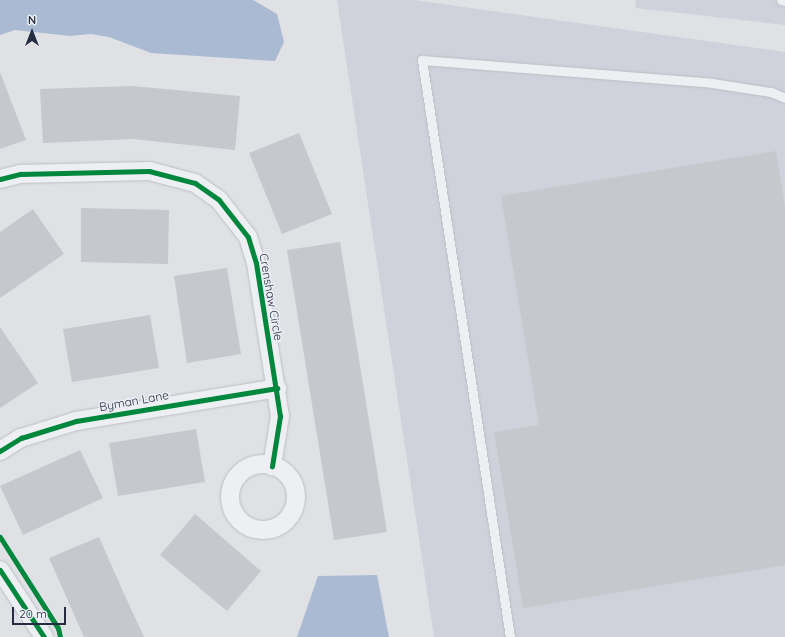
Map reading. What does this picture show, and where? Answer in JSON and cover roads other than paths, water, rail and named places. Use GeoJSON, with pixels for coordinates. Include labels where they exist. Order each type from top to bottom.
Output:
{"type":"FeatureCollection","features":[{"type":"Feature","properties":{"kind":"street","name":"Crenshaw Circle"},"geometry":{"type":"LineString","coordinates":[[0,179],[20,174],[149,172],[195,184],[219,200],[248,237],[256,263],[278,388],[280,416],[272,466]]}},
{"type":"Feature","properties":{"kind":"street","name":"Byman Lane"},"geometry":{"type":"LineString","coordinates":[[0,451],[21,438],[76,421],[278,388]]}},
{"type":"Feature","properties":{"kind":"street"},"geometry":{"type":"LineString","coordinates":[[0,570],[44,637]]}},
{"type":"Feature","properties":{"kind":"lane"},"geometry":{"type":"LineString","coordinates":[[781,0],[785,1]]}},
{"type":"Feature","properties":{"kind":"lane"},"geometry":{"type":"LineString","coordinates":[[510,637],[422,60],[712,83],[771,92],[785,98]]}},
{"type":"Feature","properties":{"kind":"water"},"geometry":{"type":"Polygon","coordinates":[[[0,0],[253,0],[277,14],[284,42],[275,61],[151,53],[109,37],[91,34],[70,36],[15,30],[0,35],[0,0]]]}},
{"type":"Feature","properties":{"kind":"water"},"geometry":{"type":"Polygon","coordinates":[[[377,575],[389,637],[297,637],[318,576],[377,575]]]}}]}
